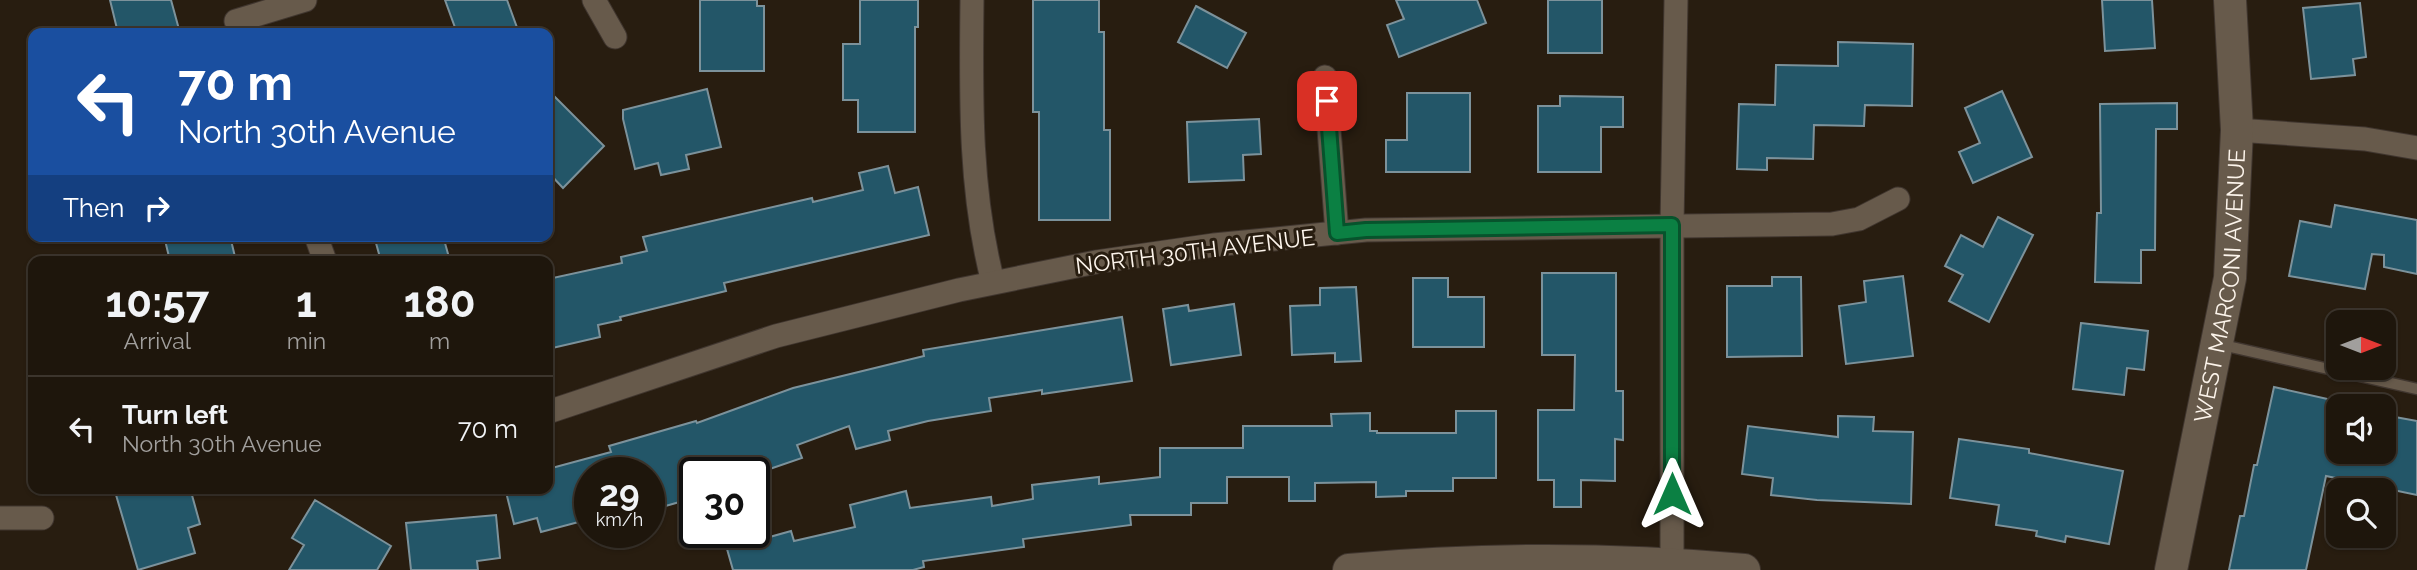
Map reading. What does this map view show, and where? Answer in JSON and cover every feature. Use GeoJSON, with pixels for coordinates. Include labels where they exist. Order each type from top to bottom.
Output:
{"type":"FeatureCollection","features":[{"type":"Feature","properties":{"kind":"street"},"geometry":{"type":"LineString","coordinates":[[235,18],[305,0]]}},
{"type":"Feature","properties":{"kind":"street"},"geometry":{"type":"LineString","coordinates":[[594,0],[615,37]]}},
{"type":"Feature","properties":{"kind":"street"},"geometry":{"type":"LineString","coordinates":[[972,0],[971,128],[983,231],[993,282]]}},
{"type":"Feature","properties":{"kind":"street"},"geometry":{"type":"LineString","coordinates":[[1672,564],[1675,0]]}},
{"type":"Feature","properties":{"kind":"street","name":"WEST MARCONI AVENUE"},"geometry":{"type":"LineString","coordinates":[[2171,570],[2230,278],[2237,130],[2230,0]]}},
{"type":"Feature","properties":{"kind":"street"},"geometry":{"type":"LineString","coordinates":[[1325,77],[1337,233]]}},
{"type":"Feature","properties":{"kind":"street"},"geometry":{"type":"LineString","coordinates":[[2237,130],[2365,139],[2417,148]]}},
{"type":"Feature","properties":{"kind":"street","name":"NORTH 30TH AVENUE"},"geometry":{"type":"LineString","coordinates":[[553,410],[776,336],[993,282],[1109,260],[1214,245],[1366,230],[1832,223],[1859,219],[1898,199]]}},
{"type":"Feature","properties":{"kind":"street"},"geometry":{"type":"LineString","coordinates":[[0,518],[42,518]]}},
{"type":"Feature","properties":{"kind":"street"},"geometry":{"type":"LineString","coordinates":[[1349,570],[1418,564],[1632,561],[1744,570]]}},
{"type":"Feature","properties":{"kind":"lane"},"geometry":{"type":"LineString","coordinates":[[2217,344],[2417,389]]}},
{"type":"Feature","properties":{"kind":"building"},"geometry":{"type":"Polygon","coordinates":[[[110,0],[171,0],[179,28],[117,28],[110,0]]]}},
{"type":"Feature","properties":{"kind":"building"},"geometry":{"type":"Polygon","coordinates":[[[445,0],[507,0],[517,28],[455,28],[445,0]]]}},
{"type":"Feature","properties":{"kind":"building"},"geometry":{"type":"Polygon","coordinates":[[[700,0],[757,0],[757,6],[764,6],[764,71],[700,71],[700,0]]]}},
{"type":"Feature","properties":{"kind":"building"},"geometry":{"type":"Polygon","coordinates":[[[860,0],[918,0],[918,27],[915,27],[915,132],[858,132],[858,100],[843,100],[843,44],[860,44],[860,0]]]}},
{"type":"Feature","properties":{"kind":"building"},"geometry":{"type":"Polygon","coordinates":[[[1033,0],[1099,0],[1099,32],[1104,32],[1104,130],[1110,130],[1110,220],[1039,220],[1039,112],[1033,112],[1033,0]]]}},
{"type":"Feature","properties":{"kind":"building"},"geometry":{"type":"Polygon","coordinates":[[[1396,0],[1477,0],[1486,23],[1399,57],[1387,25],[1404,19],[1396,0]]]}},
{"type":"Feature","properties":{"kind":"building"},"geometry":{"type":"Polygon","coordinates":[[[1548,0],[1602,0],[1602,53],[1548,53],[1548,0]]]}},
{"type":"Feature","properties":{"kind":"building"},"geometry":{"type":"Polygon","coordinates":[[[2102,0],[2152,0],[2155,48],[2105,51],[2102,0]]]}},
{"type":"Feature","properties":{"kind":"building"},"geometry":{"type":"Polygon","coordinates":[[[2360,3],[2366,57],[2353,59],[2355,75],[2311,79],[2303,8],[2360,3]]]}},
{"type":"Feature","properties":{"kind":"building"},"geometry":{"type":"Polygon","coordinates":[[[1196,6],[1246,33],[1227,68],[1178,42],[1196,6]]]}},
{"type":"Feature","properties":{"kind":"building"},"geometry":{"type":"Polygon","coordinates":[[[1838,42],[1913,44],[1912,106],[1865,105],[1864,126],[1814,125],[1813,159],[1767,158],[1767,170],[1737,169],[1739,104],[1775,105],[1776,65],[1838,66],[1838,42]]]}},
{"type":"Feature","properties":{"kind":"building"},"geometry":{"type":"Polygon","coordinates":[[[707,89],[721,147],[686,155],[689,169],[661,175],[658,163],[635,169],[623,110],[707,89]]]}},
{"type":"Feature","properties":{"kind":"building"},"geometry":{"type":"Polygon","coordinates":[[[2002,91],[2032,157],[1973,183],[1959,152],[1980,143],[1965,108],[2002,91]]]}},
{"type":"Feature","properties":{"kind":"building"},"geometry":{"type":"Polygon","coordinates":[[[1407,93],[1470,93],[1470,172],[1386,172],[1386,140],[1407,140],[1407,93]]]}},
{"type":"Feature","properties":{"kind":"building"},"geometry":{"type":"Polygon","coordinates":[[[553,95],[604,146],[563,188],[553,177],[553,95]]]}},
{"type":"Feature","properties":{"kind":"building"},"geometry":{"type":"Polygon","coordinates":[[[1560,96],[1623,97],[1623,127],[1601,127],[1601,172],[1538,172],[1538,106],[1560,106],[1560,96]]]}},
{"type":"Feature","properties":{"kind":"building"},"geometry":{"type":"Polygon","coordinates":[[[2177,103],[2177,129],[2156,129],[2155,250],[2141,250],[2141,283],[2095,282],[2097,213],[2101,213],[2100,104],[2177,103]]]}},
{"type":"Feature","properties":{"kind":"building"},"geometry":{"type":"Polygon","coordinates":[[[1259,119],[1261,154],[1243,155],[1244,180],[1189,182],[1187,122],[1259,119]]]}},
{"type":"Feature","properties":{"kind":"building"},"geometry":{"type":"Polygon","coordinates":[[[888,166],[895,193],[918,187],[929,235],[724,283],[726,291],[620,317],[621,320],[598,325],[600,337],[553,348],[553,278],[622,263],[621,257],[647,251],[643,237],[812,198],[813,202],[863,190],[859,173],[888,166]]]}},
{"type":"Feature","properties":{"kind":"building"},"geometry":{"type":"Polygon","coordinates":[[[2335,205],[2417,220],[2417,274],[2384,267],[2384,255],[2372,254],[2365,289],[2289,276],[2300,221],[2331,227],[2335,205]]]}},
{"type":"Feature","properties":{"kind":"building"},"geometry":{"type":"Polygon","coordinates":[[[1998,217],[2033,235],[1989,322],[1949,301],[1963,275],[1945,266],[1961,235],[1983,247],[1998,217]]]}},
{"type":"Feature","properties":{"kind":"building"},"geometry":{"type":"Polygon","coordinates":[[[165,242],[231,242],[235,256],[169,256],[165,242]]]}},
{"type":"Feature","properties":{"kind":"building"},"geometry":{"type":"Polygon","coordinates":[[[376,242],[445,242],[449,256],[380,256],[376,242]]]}},
{"type":"Feature","properties":{"kind":"building"},"geometry":{"type":"Polygon","coordinates":[[[1542,273],[1616,273],[1616,391],[1623,391],[1623,440],[1615,439],[1615,481],[1581,480],[1581,507],[1554,507],[1554,480],[1538,480],[1538,410],[1574,410],[1575,355],[1542,355],[1542,273]]]}},
{"type":"Feature","properties":{"kind":"building"},"geometry":{"type":"Polygon","coordinates":[[[1903,276],[1913,356],[1846,364],[1839,306],[1866,302],[1864,281],[1903,276]]]}},
{"type":"Feature","properties":{"kind":"building"},"geometry":{"type":"Polygon","coordinates":[[[1772,277],[1801,277],[1802,356],[1727,357],[1727,286],[1772,286],[1772,277]]]}},
{"type":"Feature","properties":{"kind":"building"},"geometry":{"type":"Polygon","coordinates":[[[1413,278],[1448,278],[1448,297],[1484,297],[1484,347],[1413,347],[1413,278]]]}},
{"type":"Feature","properties":{"kind":"building"},"geometry":{"type":"Polygon","coordinates":[[[1356,287],[1361,361],[1335,362],[1335,353],[1292,355],[1290,306],[1320,305],[1320,288],[1356,287]]]}},
{"type":"Feature","properties":{"kind":"building"},"geometry":{"type":"Polygon","coordinates":[[[1234,304],[1241,355],[1171,365],[1163,309],[1188,305],[1189,311],[1234,304]]]}},
{"type":"Feature","properties":{"kind":"building"},"geometry":{"type":"Polygon","coordinates":[[[1122,317],[1132,381],[1042,394],[1042,390],[989,398],[991,411],[928,421],[888,431],[890,440],[856,449],[849,426],[797,445],[802,458],[770,469],[770,457],[679,457],[679,502],[665,506],[665,457],[592,457],[611,452],[609,446],[696,421],[697,423],[793,388],[924,356],[923,350],[1122,317]]]}},
{"type":"Feature","properties":{"kind":"building"},"geometry":{"type":"Polygon","coordinates":[[[2081,323],[2148,331],[2144,370],[2127,368],[2124,395],[2073,389],[2081,323]]]}},
{"type":"Feature","properties":{"kind":"building"},"geometry":{"type":"Polygon","coordinates":[[[2274,387],[2326,399],[2326,464],[2396,464],[2396,417],[2417,421],[2417,495],[2396,491],[2396,478],[2326,476],[2306,570],[2229,570],[2240,516],[2244,516],[2254,465],[2257,465],[2274,387]]]}},
{"type":"Feature","properties":{"kind":"building"},"geometry":{"type":"Polygon","coordinates":[[[1456,411],[1496,411],[1496,478],[1453,478],[1453,491],[1406,491],[1406,496],[1376,497],[1376,482],[1315,483],[1315,501],[1289,501],[1289,477],[1227,477],[1227,503],[1191,503],[1191,515],[1130,515],[1131,525],[1023,539],[1024,547],[923,561],[924,567],[913,570],[733,570],[727,549],[770,548],[770,537],[791,531],[794,541],[855,527],[850,505],[906,491],[910,508],[991,497],[992,506],[1033,499],[1032,485],[1099,477],[1099,484],[1160,477],[1160,448],[1243,448],[1243,426],[1332,426],[1331,414],[1370,413],[1370,431],[1377,433],[1456,433],[1456,411]]]}},
{"type":"Feature","properties":{"kind":"building"},"geometry":{"type":"Polygon","coordinates":[[[1838,416],[1874,417],[1873,431],[1913,432],[1911,504],[1771,495],[1773,478],[1742,474],[1748,426],[1838,437],[1838,416]]]}},
{"type":"Feature","properties":{"kind":"building"},"geometry":{"type":"Polygon","coordinates":[[[1959,439],[2029,449],[2029,453],[2123,471],[2109,544],[2066,536],[2065,542],[2036,536],[2037,531],[1996,525],[1999,505],[1950,498],[1959,439]]]}},
{"type":"Feature","properties":{"kind":"building"},"geometry":{"type":"Polygon","coordinates":[[[574,462],[574,523],[541,532],[537,518],[514,524],[506,494],[553,494],[553,468],[574,462]]]}},
{"type":"Feature","properties":{"kind":"building"},"geometry":{"type":"Polygon","coordinates":[[[116,494],[192,494],[200,524],[188,528],[195,553],[138,570],[116,494]]]}},
{"type":"Feature","properties":{"kind":"building"},"geometry":{"type":"Polygon","coordinates":[[[315,500],[391,546],[377,570],[289,570],[304,545],[292,538],[315,500]]]}},
{"type":"Feature","properties":{"kind":"building"},"geometry":{"type":"Polygon","coordinates":[[[496,515],[500,558],[477,561],[478,570],[411,570],[406,523],[496,515]]]}},
{"type":"Feature","properties":{"kind":"route"},"geometry":{"type":"LineString","coordinates":[[1327,101],[1337,233],[1366,230],[1672,225],[1672,494]]}}]}
